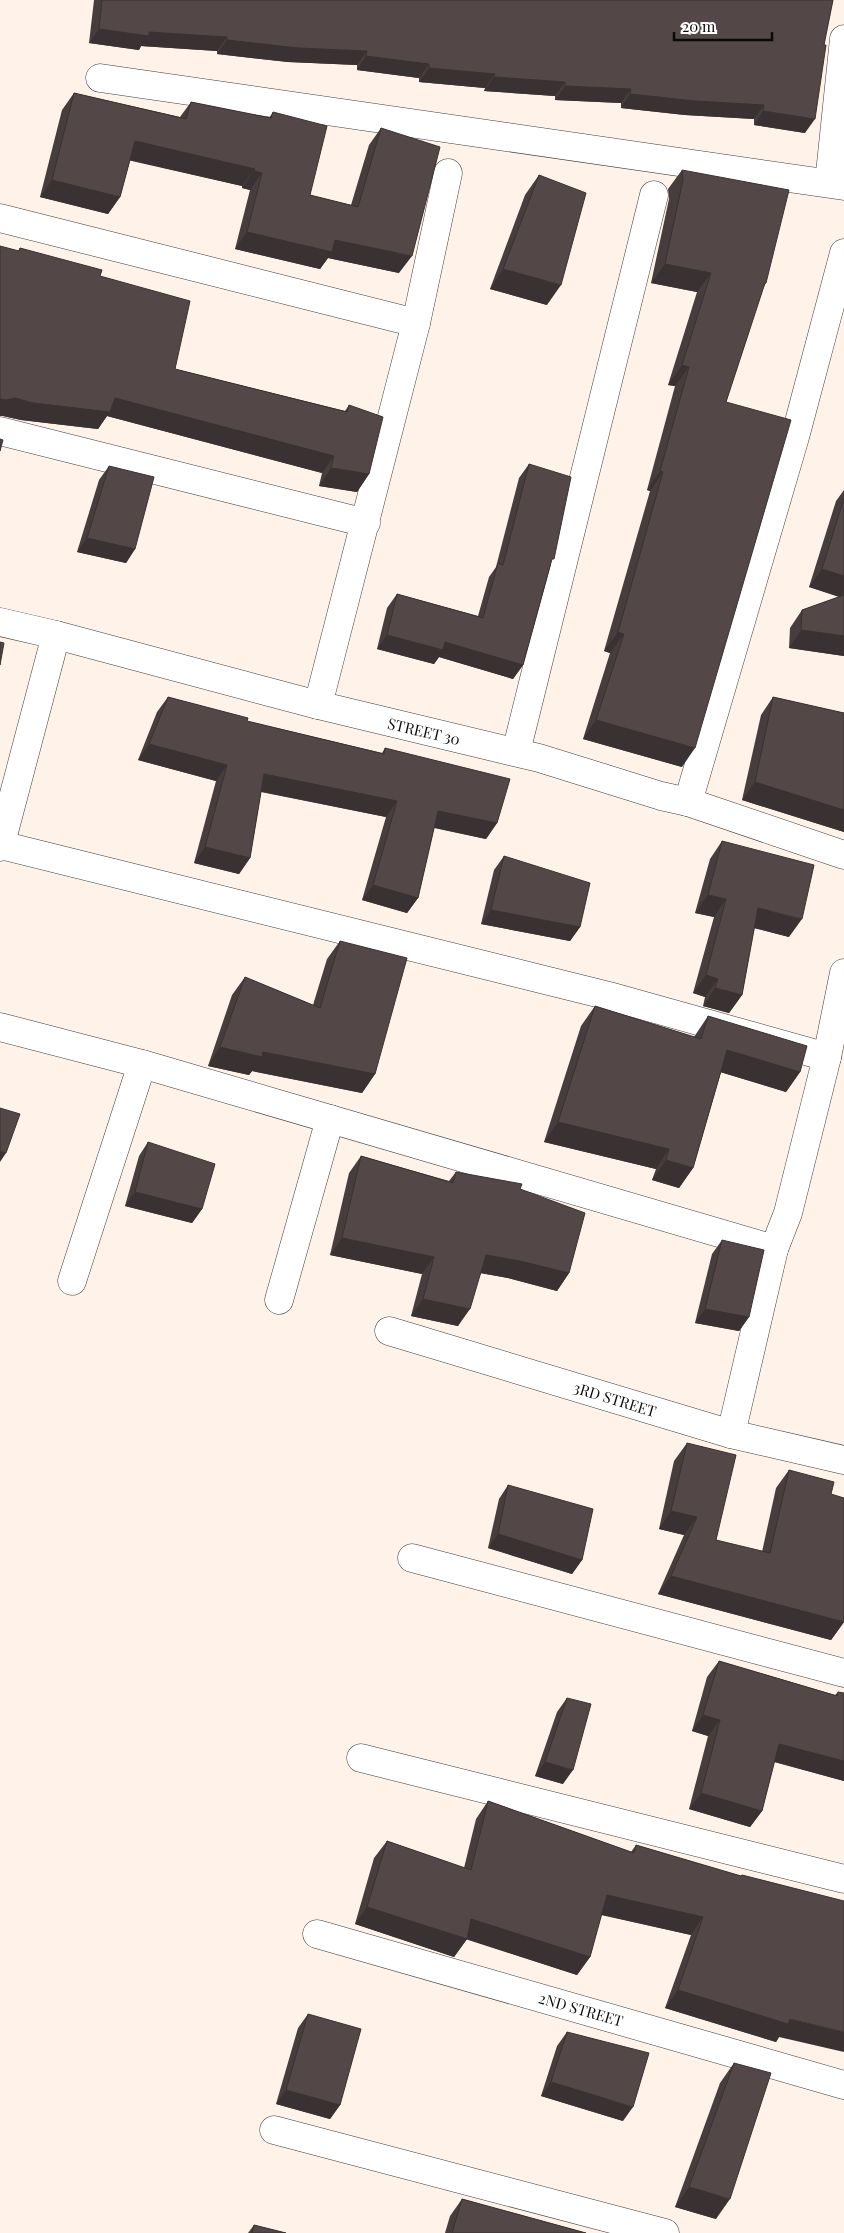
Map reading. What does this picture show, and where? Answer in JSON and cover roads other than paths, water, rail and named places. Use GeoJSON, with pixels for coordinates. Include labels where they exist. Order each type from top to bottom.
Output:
{"type":"FeatureCollection","features":[{"type":"Feature","properties":{"kind":"street"},"geometry":{"type":"LineString","coordinates":[[100,78],[836,185],[844,39]]}},
{"type":"Feature","properties":{"kind":"street"},"geometry":{"type":"LineString","coordinates":[[318,706],[416,322],[448,173]]}},
{"type":"Feature","properties":{"kind":"street"},"geometry":{"type":"LineString","coordinates":[[516,752],[654,195]]}},
{"type":"Feature","properties":{"kind":"street"},"geometry":{"type":"LineString","coordinates":[[0,218],[416,322]]}},
{"type":"Feature","properties":{"kind":"street"},"geometry":{"type":"LineString","coordinates":[[688,802],[795,437],[844,253]]}},
{"type":"Feature","properties":{"kind":"street"},"geometry":{"type":"LineString","coordinates":[[0,431],[366,523]]}},
{"type":"Feature","properties":{"kind":"street","name":"STREET 30"},"geometry":{"type":"LineString","coordinates":[[0,622],[56,635],[318,706],[539,758],[661,796],[688,802],[844,855]]}},
{"type":"Feature","properties":{"kind":"street"},"geometry":{"type":"LineString","coordinates":[[56,635],[0,846],[609,996],[827,1057]]}},
{"type":"Feature","properties":{"kind":"street"},"geometry":{"type":"LineString","coordinates":[[731,1434],[774,1249],[788,1213],[827,1057],[844,974]]}},
{"type":"Feature","properties":{"kind":"street"},"geometry":{"type":"LineString","coordinates":[[0,1027],[142,1064],[774,1249]]}},
{"type":"Feature","properties":{"kind":"street"},"geometry":{"type":"LineString","coordinates":[[72,1281],[142,1064]]}},
{"type":"Feature","properties":{"kind":"street"},"geometry":{"type":"LineString","coordinates":[[280,1300],[330,1119]]}},
{"type":"Feature","properties":{"kind":"street","name":"3RD STREET"},"geometry":{"type":"LineString","coordinates":[[388,1331],[731,1434],[844,1460]]}},
{"type":"Feature","properties":{"kind":"street"},"geometry":{"type":"LineString","coordinates":[[412,1558],[844,1673]]}},
{"type":"Feature","properties":{"kind":"street"},"geometry":{"type":"LineString","coordinates":[[361,1758],[844,1880]]}},
{"type":"Feature","properties":{"kind":"street","name":"2ND STREET"},"geometry":{"type":"LineString","coordinates":[[317,1934],[844,2085]]}},
{"type":"Feature","properties":{"kind":"street"},"geometry":{"type":"LineString","coordinates":[[274,2130],[665,2233]]}}]}
